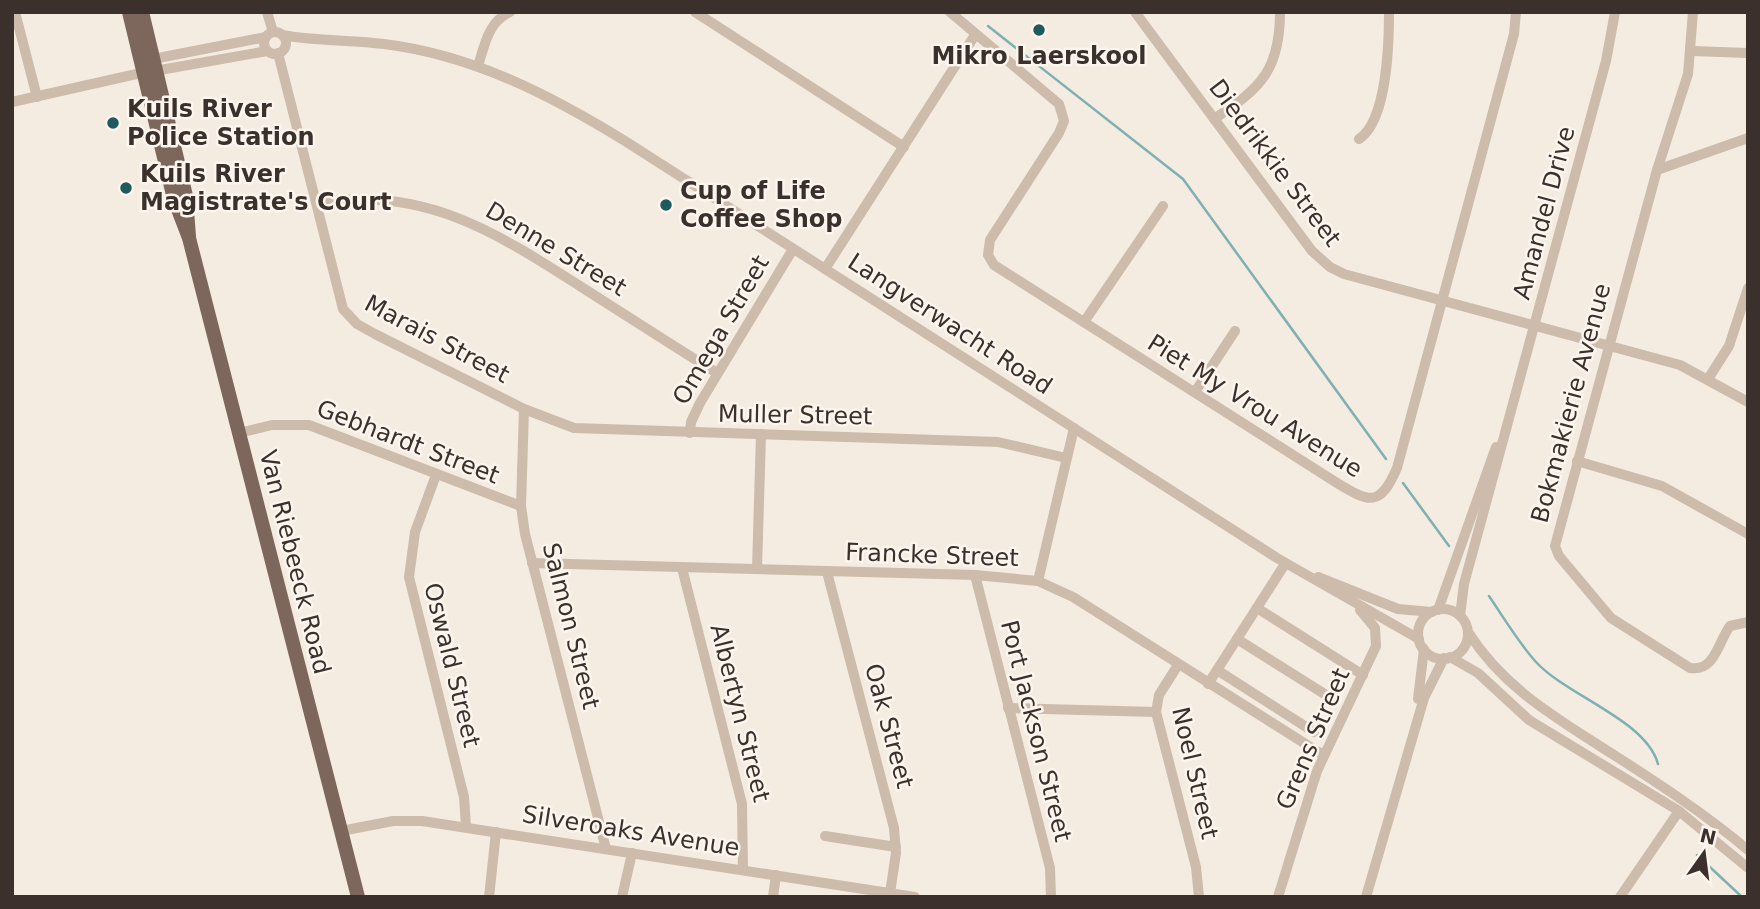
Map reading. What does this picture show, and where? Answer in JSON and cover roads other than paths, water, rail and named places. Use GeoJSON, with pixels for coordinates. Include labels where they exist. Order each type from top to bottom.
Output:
{"type":"FeatureCollection","features":[{"type":"Feature","properties":{"kind":"main road","name":"Van Riebeeck Road"},"geometry":{"type":"LineString","coordinates":[[129,12],[147,68],[174,199],[189,238],[358,897]]}},
{"type":"Feature","properties":{"kind":"main road","name":"Van Riebeeck Road"},"geometry":{"type":"LineString","coordinates":[[142,12],[147,68]]}},
{"type":"Feature","properties":{"kind":"street"},"geometry":{"type":"LineString","coordinates":[[15,12],[37,97]]}},
{"type":"Feature","properties":{"kind":"street"},"geometry":{"type":"LineString","coordinates":[[267,12],[276,50]]}},
{"type":"Feature","properties":{"kind":"street"},"geometry":{"type":"LineString","coordinates":[[478,65],[490,30],[496,21],[510,12]]}},
{"type":"Feature","properties":{"kind":"street"},"geometry":{"type":"LineString","coordinates":[[695,12],[904,147]]}},
{"type":"Feature","properties":{"kind":"street"},"geometry":{"type":"LineString","coordinates":[[825,269],[975,35],[950,12]]}},
{"type":"Feature","properties":{"kind":"street","name":"Diedrikkie Street"},"geometry":{"type":"LineString","coordinates":[[1135,12],[1321,261],[1343,274],[1686,367],[1748,402]]}},
{"type":"Feature","properties":{"kind":"street"},"geometry":{"type":"LineString","coordinates":[[1214,119],[1266,78],[1280,45],[1280,12]]}},
{"type":"Feature","properties":{"kind":"street"},"geometry":{"type":"LineString","coordinates":[[1360,139],[1370,128],[1387,72],[1389,12]]}},
{"type":"Feature","properties":{"kind":"street","name":"Piet My Vrou Avenue"},"geometry":{"type":"LineString","coordinates":[[975,35],[1062,108],[1062,127],[990,240],[988,255],[1001,271],[1367,499],[1380,497],[1390,485],[1397,468],[1511,45],[1516,12]]}},
{"type":"Feature","properties":{"kind":"street","name":"Amandel Drive"},"geometry":{"type":"LineString","coordinates":[[1460,616],[1464,584],[1606,61],[1615,12]]}},
{"type":"Feature","properties":{"kind":"street","name":"Bokmakierie Avenue"},"geometry":{"type":"LineString","coordinates":[[1693,12],[1692,51],[1555,545],[1559,556],[1605,612],[1623,627],[1695,669],[1710,662],[1730,626],[1748,622]]}},
{"type":"Feature","properties":{"kind":"street"},"geometry":{"type":"LineString","coordinates":[[273,35],[264,44],[276,50]]}},
{"type":"Feature","properties":{"kind":"street","name":"Langverwacht Road"},"geometry":{"type":"LineString","coordinates":[[147,68],[273,35],[385,44],[478,65],[528,86],[591,120],[1285,564],[1398,609],[1435,611]]}},
{"type":"Feature","properties":{"kind":"street","name":"Langverwacht Road"},"geometry":{"type":"LineString","coordinates":[[147,68],[336,40]]}},
{"type":"Feature","properties":{"kind":"street","name":"Marais Street"},"geometry":{"type":"LineString","coordinates":[[276,50],[343,309],[349,317],[374,334],[524,409]]}},
{"type":"Feature","properties":{"kind":"street"},"geometry":{"type":"LineString","coordinates":[[1692,51],[1748,53]]}},
{"type":"Feature","properties":{"kind":"street"},"geometry":{"type":"LineString","coordinates":[[12,102],[147,68]]}},
{"type":"Feature","properties":{"kind":"street"},"geometry":{"type":"LineString","coordinates":[[1657,170],[1748,138]]}},
{"type":"Feature","properties":{"kind":"street","name":"Denne Street"},"geometry":{"type":"LineString","coordinates":[[317,203],[356,198],[425,205],[461,217],[502,237],[717,373]]}},
{"type":"Feature","properties":{"kind":"street"},"geometry":{"type":"LineString","coordinates":[[1084,323],[1163,206]]}},
{"type":"Feature","properties":{"kind":"street","name":"Omega Street"},"geometry":{"type":"LineString","coordinates":[[690,433],[691,422],[717,373],[793,249]]}},
{"type":"Feature","properties":{"kind":"street"},"geometry":{"type":"LineString","coordinates":[[1708,379],[1729,345],[1748,288]]}},
{"type":"Feature","properties":{"kind":"street"},"geometry":{"type":"LineString","coordinates":[[1195,392],[1235,331]]}},
{"type":"Feature","properties":{"kind":"street","name":"Muller Street"},"geometry":{"type":"LineString","coordinates":[[524,409],[575,428],[998,442],[1066,458]]}},
{"type":"Feature","properties":{"kind":"street","name":"Salmon Street"},"geometry":{"type":"LineString","coordinates":[[524,409],[521,506],[532,563],[606,849]]}},
{"type":"Feature","properties":{"kind":"street","name":"Amandel Drive"},"geometry":{"type":"LineString","coordinates":[[1435,611],[1508,423]]}},
{"type":"Feature","properties":{"kind":"street","name":"Gebhardt Street"},"geometry":{"type":"LineString","coordinates":[[239,433],[272,425],[309,425],[521,506]]}},
{"type":"Feature","properties":{"kind":"street"},"geometry":{"type":"LineString","coordinates":[[1038,581],[1073,428]]}},
{"type":"Feature","properties":{"kind":"street"},"geometry":{"type":"LineString","coordinates":[[757,569],[761,434]]}},
{"type":"Feature","properties":{"kind":"street"},"geometry":{"type":"LineString","coordinates":[[1577,461],[1662,486],[1748,534]]}},
{"type":"Feature","properties":{"kind":"street","name":"Oswald Street"},"geometry":{"type":"LineString","coordinates":[[436,475],[415,532],[408,577],[464,797],[466,827]]}},
{"type":"Feature","properties":{"kind":"street","name":"Francke Street"},"geometry":{"type":"LineString","coordinates":[[532,563],[975,575],[1038,581],[1073,597],[1323,755]]}},
{"type":"Feature","properties":{"kind":"street"},"geometry":{"type":"LineString","coordinates":[[1208,684],[1285,564]]}},
{"type":"Feature","properties":{"kind":"street","name":"Albertyn Street"},"geometry":{"type":"LineString","coordinates":[[682,568],[742,804],[743,870]]}},
{"type":"Feature","properties":{"kind":"street","name":"Oak Street"},"geometry":{"type":"LineString","coordinates":[[827,572],[896,847],[890,893]]}},
{"type":"Feature","properties":{"kind":"street","name":"Langverwacht Road"},"geometry":{"type":"LineString","coordinates":[[1302,572],[1422,644]]}},
{"type":"Feature","properties":{"kind":"street","name":"Port Jackson Street"},"geometry":{"type":"LineString","coordinates":[[975,575],[1050,868],[1051,897]]}},
{"type":"Feature","properties":{"kind":"street","name":"Grens Street"},"geometry":{"type":"LineString","coordinates":[[1278,897],[1301,814],[1323,755],[1376,646],[1377,634],[1371,622],[1355,604]]}},
{"type":"Feature","properties":{"kind":"street"},"geometry":{"type":"LineString","coordinates":[[1257,608],[1363,675]]}},
{"type":"Feature","properties":{"kind":"street"},"geometry":{"type":"LineString","coordinates":[[1410,744],[1423,620],[1435,611],[1450,610],[1460,616],[1488,663],[1535,705],[1649,777],[1748,850]]}},
{"type":"Feature","properties":{"kind":"street"},"geometry":{"type":"LineString","coordinates":[[1366,897],[1429,683],[1447,658],[1464,648],[1468,632]]}},
{"type":"Feature","properties":{"kind":"street"},"geometry":{"type":"LineString","coordinates":[[1237,639],[1334,700]]}},
{"type":"Feature","properties":{"kind":"street"},"geometry":{"type":"LineString","coordinates":[[1422,644],[1437,657],[1447,658],[1478,673],[1529,720],[1679,811],[1748,868]]}},
{"type":"Feature","properties":{"kind":"street","name":"Noel Street"},"geometry":{"type":"LineString","coordinates":[[1178,665],[1159,695],[1156,712],[1196,867],[1199,897]]}},
{"type":"Feature","properties":{"kind":"street"},"geometry":{"type":"LineString","coordinates":[[1217,670],[1314,732]]}},
{"type":"Feature","properties":{"kind":"street"},"geometry":{"type":"LineString","coordinates":[[1009,708],[1156,712]]}},
{"type":"Feature","properties":{"kind":"street"},"geometry":{"type":"LineString","coordinates":[[1620,897],[1679,811]]}},
{"type":"Feature","properties":{"kind":"street","name":"Silveroaks Avenue"},"geometry":{"type":"LineString","coordinates":[[341,831],[406,820],[915,897]]}},
{"type":"Feature","properties":{"kind":"street"},"geometry":{"type":"LineString","coordinates":[[489,897],[496,832]]}},
{"type":"Feature","properties":{"kind":"street"},"geometry":{"type":"LineString","coordinates":[[825,836],[896,847]]}},
{"type":"Feature","properties":{"kind":"street"},"geometry":{"type":"LineString","coordinates":[[622,897],[632,853]]}},
{"type":"Feature","properties":{"kind":"street"},"geometry":{"type":"LineString","coordinates":[[773,897],[776,875]]}},
{"type":"Feature","properties":{"kind":"waterway"},"geometry":{"type":"LineString","coordinates":[[988,26],[1183,179],[1386,459]]}},
{"type":"Feature","properties":{"kind":"waterway"},"geometry":{"type":"LineString","coordinates":[[1403,483],[1449,546]]}},
{"type":"Feature","properties":{"kind":"waterway"},"geometry":{"type":"LineString","coordinates":[[1489,596],[1536,662],[1566,686],[1638,734],[1651,748],[1658,764]]}},
{"type":"Feature","properties":{"kind":"waterway"},"geometry":{"type":"LineString","coordinates":[[1697,855],[1742,897]]}},
{"type":"Feature","properties":{"kind":"place","name":"Mikro Laerskool"},"geometry":{"type":"Point","coordinates":[1039,30]}},
{"type":"Feature","properties":{"kind":"place","name":"Kuils River Police Station"},"geometry":{"type":"Point","coordinates":[113,123]}},
{"type":"Feature","properties":{"kind":"place","name":"Kuils River Magistrate's Court"},"geometry":{"type":"Point","coordinates":[126,188]}},
{"type":"Feature","properties":{"kind":"place","name":"Cup of Life Coffee Shop"},"geometry":{"type":"Point","coordinates":[666,205]}}]}
